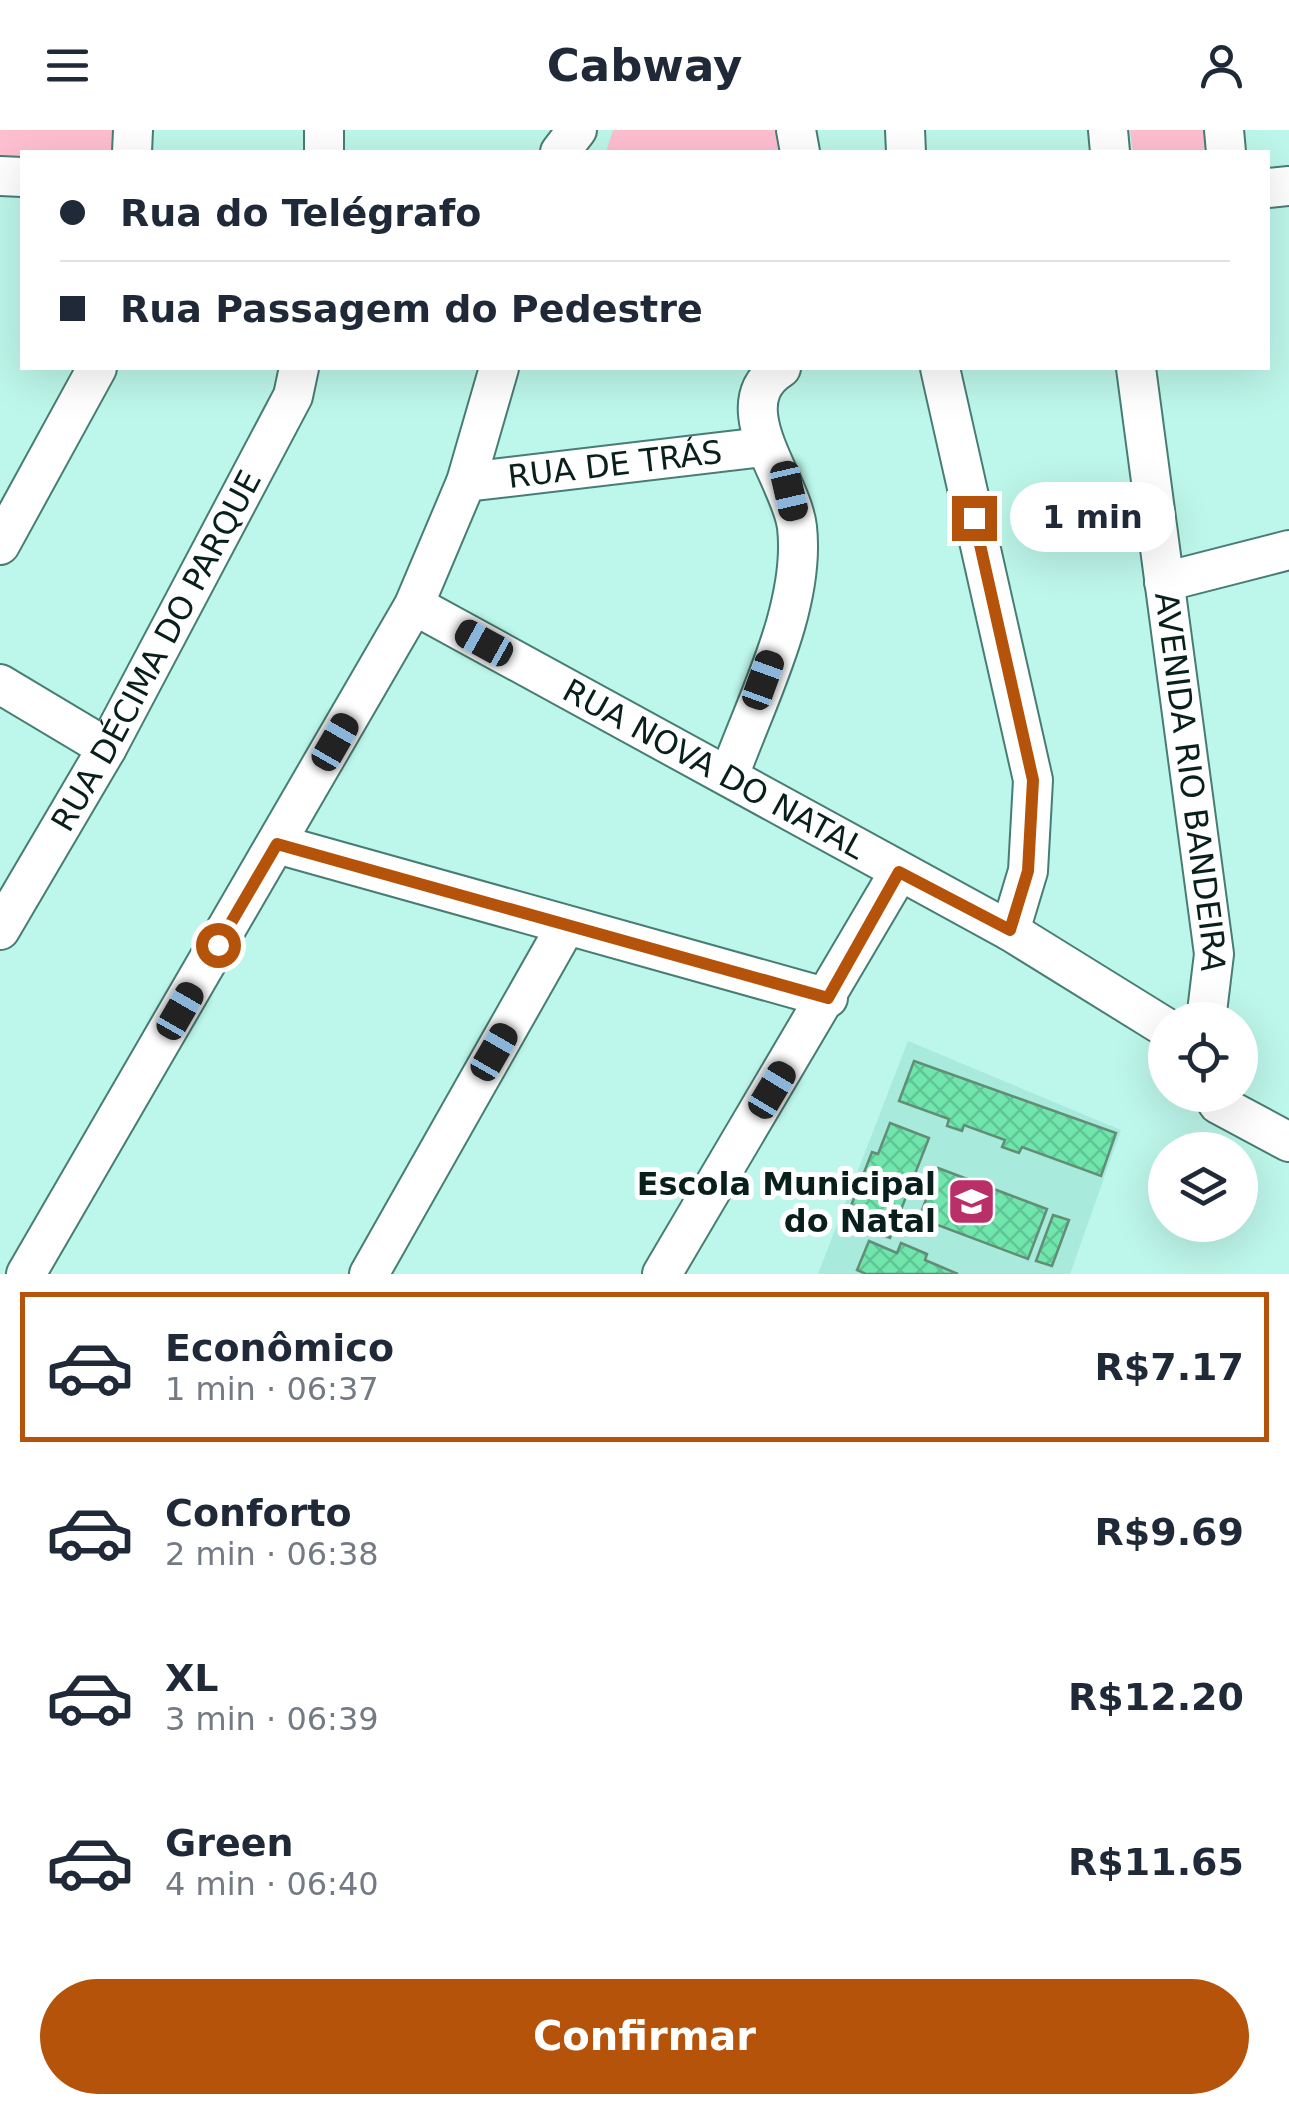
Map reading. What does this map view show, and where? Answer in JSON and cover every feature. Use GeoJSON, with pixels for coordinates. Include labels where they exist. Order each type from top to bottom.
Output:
{"type":"FeatureCollection","features":[{"type":"Feature","properties":{"kind":"street"},"geometry":{"type":"LineString","coordinates":[[562,150],[577,130]]}},
{"type":"Feature","properties":{"kind":"street"},"geometry":{"type":"LineString","coordinates":[[0,545],[96,370]]}},
{"type":"Feature","properties":{"kind":"street","name":"RUA DÉCIMA DO PARQUE"},"geometry":{"type":"LineString","coordinates":[[0,930],[107,748],[293,396],[299,370]]}},
{"type":"Feature","properties":{"kind":"street"},"geometry":{"type":"LineString","coordinates":[[26,1274],[414,605],[466,482],[497,370]]}},
{"type":"Feature","properties":{"kind":"street"},"geometry":{"type":"LineString","coordinates":[[728,776],[798,585],[796,524],[789,491],[762,447],[758,400],[767,377],[778,370]]}},
{"type":"Feature","properties":{"kind":"street"},"geometry":{"type":"LineString","coordinates":[[940,370],[1033,780],[1028,871],[1010,930]]}},
{"type":"Feature","properties":{"kind":"street","name":"AVENIDA RIO BANDEIRA"},"geometry":{"type":"LineString","coordinates":[[1136,370],[1214,954],[1208,1002]]}},
{"type":"Feature","properties":{"kind":"street","name":"RUA DE TRÁS"},"geometry":{"type":"LineString","coordinates":[[466,482],[762,447]]}},
{"type":"Feature","properties":{"kind":"street"},"geometry":{"type":"LineString","coordinates":[[1164,582],[1289,550]]}},
{"type":"Feature","properties":{"kind":"street","name":"RUA NOVA DO NATAL"},"geometry":{"type":"LineString","coordinates":[[414,605],[1010,930],[1148,1016]]}},
{"type":"Feature","properties":{"kind":"street"},"geometry":{"type":"LineString","coordinates":[[0,684],[107,748]]}},
{"type":"Feature","properties":{"kind":"street"},"geometry":{"type":"LineString","coordinates":[[277,844],[828,998]]}},
{"type":"Feature","properties":{"kind":"street"},"geometry":{"type":"LineString","coordinates":[[662,1274],[899,872]]}},
{"type":"Feature","properties":{"kind":"street"},"geometry":{"type":"LineString","coordinates":[[369,1274],[566,926]]}},
{"type":"Feature","properties":{"kind":"street"},"geometry":{"type":"LineString","coordinates":[[1233,1112],[1289,1142]]}},
{"type":"Feature","properties":{"kind":"shaded area"},"geometry":{"type":"Polygon","coordinates":[[[0,130],[133,130],[132,150],[20,150],[20,177],[0,176],[0,130]]]}},
{"type":"Feature","properties":{"kind":"shaded area"},"geometry":{"type":"Polygon","coordinates":[[[613,130],[785,130],[789,150],[607,150],[613,130]]]}},
{"type":"Feature","properties":{"kind":"shaded area"},"geometry":{"type":"Polygon","coordinates":[[[1130,130],[1213,130],[1215,150],[1133,150],[1130,130]]]}},
{"type":"Feature","properties":{"kind":"shaded area","name":"Escola Municipal do Natal"},"geometry":{"type":"Polygon","coordinates":[[[908,1041],[1121,1130],[1070,1274],[818,1274],[908,1041]]]}},
{"type":"Feature","properties":{"kind":"building"},"geometry":{"type":"Polygon","coordinates":[[[914,1061],[1116,1133],[1101,1176],[1022,1147],[1019,1153],[1002,1147],[1005,1140],[964,1125],[962,1131],[947,1126],[949,1119],[899,1101],[914,1061]]]}},
{"type":"Feature","properties":{"kind":"building"},"geometry":{"type":"Polygon","coordinates":[[[890,1123],[929,1138],[890,1238],[845,1221],[872,1152],[878,1154],[890,1123]]]}},
{"type":"Feature","properties":{"kind":"building"},"geometry":{"type":"Polygon","coordinates":[[[938,1168],[1047,1209],[1028,1259],[919,1218],[938,1168]]]}},
{"type":"Feature","properties":{"kind":"building"},"geometry":{"type":"Polygon","coordinates":[[[1053,1215],[1069,1220],[1052,1266],[1036,1261],[1053,1215]]]}},
{"type":"Feature","properties":{"kind":"building"},"geometry":{"type":"Polygon","coordinates":[[[869,1241],[897,1253],[901,1243],[927,1254],[925,1260],[958,1274],[866,1274],[857,1270],[869,1241]]]}},
{"type":"Feature","properties":{"kind":"place","name":"Escola Municipal do Natal"},"geometry":{"type":"Point","coordinates":[971,1202]}},
{"type":"Feature","properties":{"kind":"route"},"geometry":{"type":"LineString","coordinates":[[218,945],[277,844],[828,998],[899,872],[1010,930],[1028,871],[1034,821],[1033,780],[974,518]]}}]}
